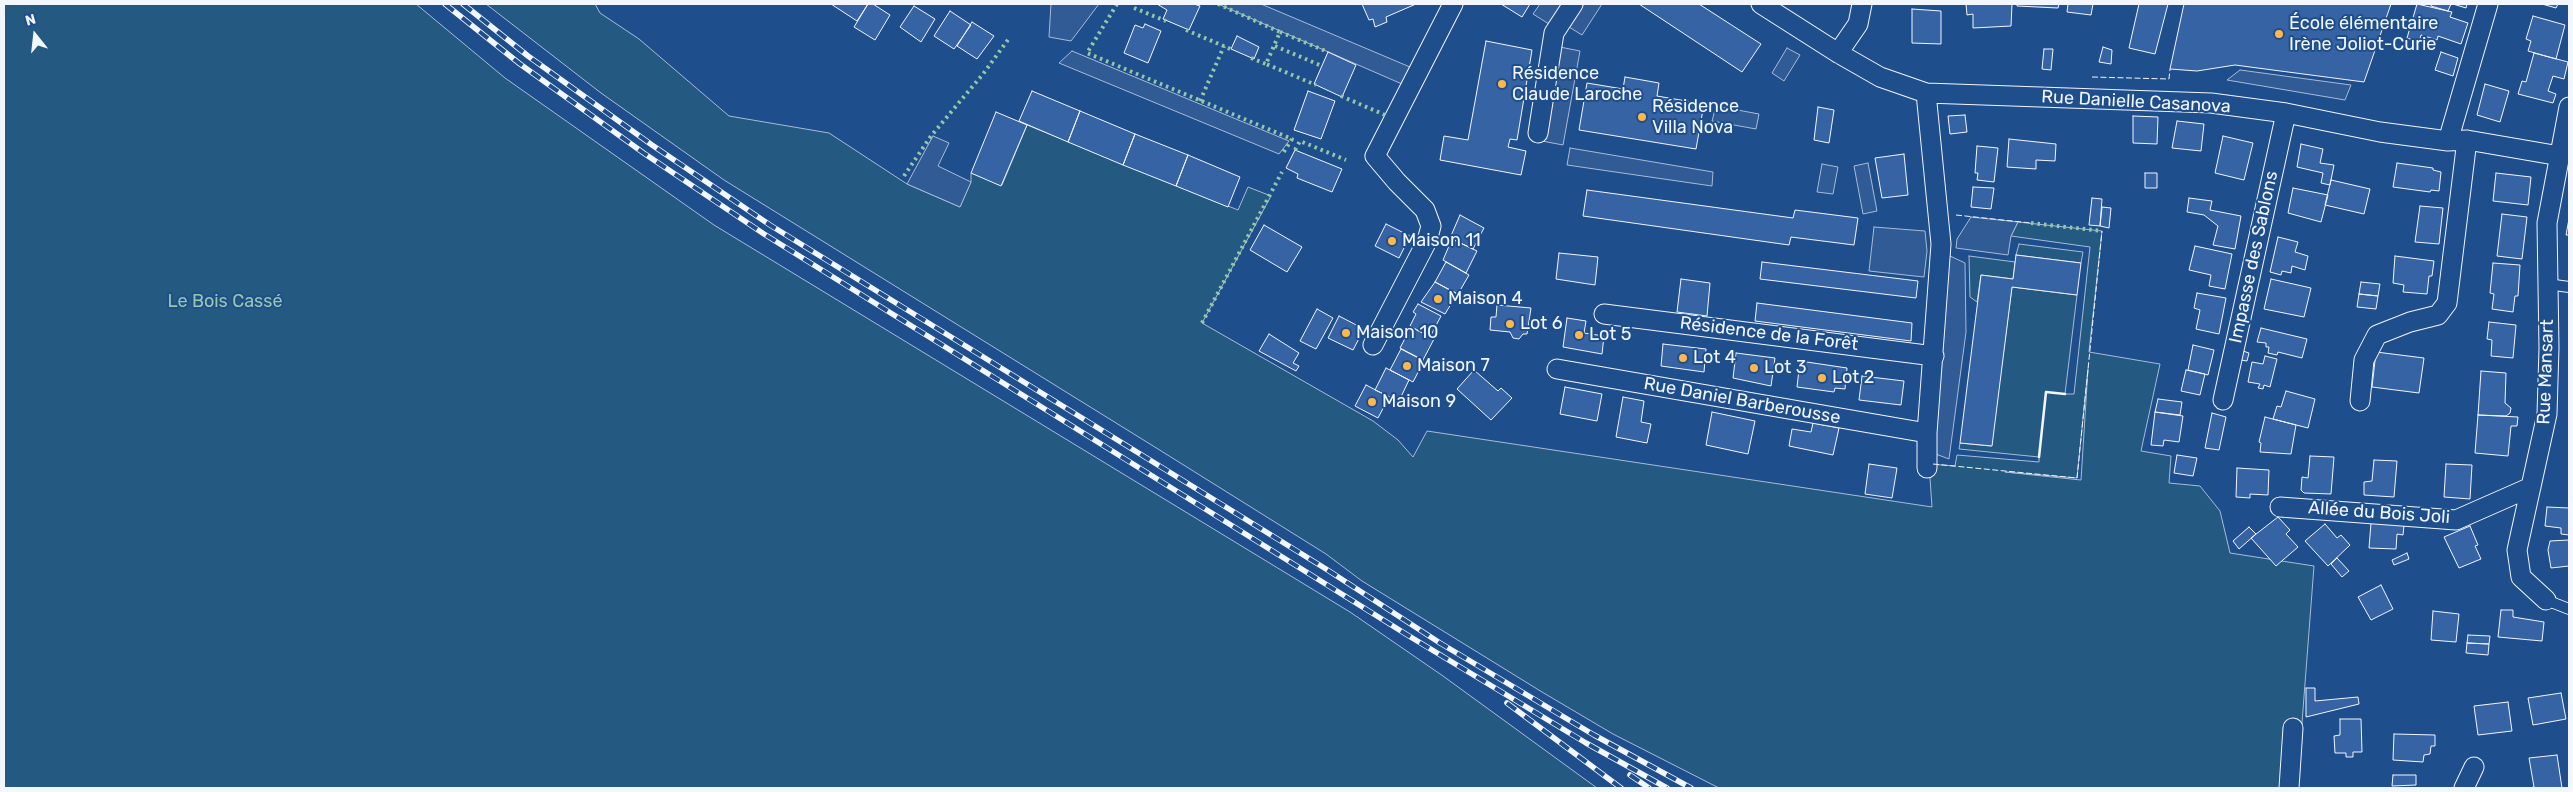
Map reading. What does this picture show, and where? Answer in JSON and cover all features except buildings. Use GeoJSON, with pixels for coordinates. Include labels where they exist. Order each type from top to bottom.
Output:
{"type":"FeatureCollection","features":[{"type":"Feature","properties":{"kind":"street"},"geometry":{"type":"LineString","coordinates":[[1373,345],[1427,241],[1431,226],[1425,210],[1375,156],[1452,4]]}},
{"type":"Feature","properties":{"kind":"street"},"geometry":{"type":"LineString","coordinates":[[1538,133],[1554,33],[1573,4]]}},
{"type":"Feature","properties":{"kind":"street","name":"Rue Danielle Casanova"},"geometry":{"type":"LineString","coordinates":[[1761,4],[1838,53],[1880,77],[1926,93],[2166,99],[2211,103],[2448,141],[2467,140],[2565,158]]}},
{"type":"Feature","properties":{"kind":"street"},"geometry":{"type":"LineString","coordinates":[[1838,53],[1858,24],[1862,4]]}},
{"type":"Feature","properties":{"kind":"street"},"geometry":{"type":"LineString","coordinates":[[2448,141],[2488,4]]}},
{"type":"Feature","properties":{"kind":"street"},"geometry":{"type":"LineString","coordinates":[[1926,93],[1941,244],[1927,468]]}},
{"type":"Feature","properties":{"kind":"street","name":"Rue Mansart"},"geometry":{"type":"LineString","coordinates":[[2546,600],[2521,576],[2517,550],[2544,434],[2549,384],[2546,223],[2565,158],[2569,107]]}},
{"type":"Feature","properties":{"kind":"street","name":"Impasse des Sablons"},"geometry":{"type":"LineString","coordinates":[[2223,400],[2286,114]]}},
{"type":"Feature","properties":{"kind":"street"},"geometry":{"type":"LineString","coordinates":[[2360,401],[2364,360],[2377,335],[2410,322],[2438,315],[2447,303],[2467,140]]}},
{"type":"Feature","properties":{"kind":"street","name":"Résidence de la Forêt"},"geometry":{"type":"LineString","coordinates":[[1604,314],[1934,356]]}},
{"type":"Feature","properties":{"kind":"street","name":"Rue Daniel Barberousse"},"geometry":{"type":"LineString","coordinates":[[1557,369],[1928,433]]}},
{"type":"Feature","properties":{"kind":"street","name":"Allée du Bois Joli"},"geometry":{"type":"LineString","coordinates":[[2280,507],[2456,520],[2531,487]]}},
{"type":"Feature","properties":{"kind":"street"},"geometry":{"type":"LineString","coordinates":[[2289,788],[2293,728]]}},
{"type":"Feature","properties":{"kind":"street"},"geometry":{"type":"LineString","coordinates":[[2464,788],[2474,767]]}},
{"type":"Feature","properties":{"kind":"lane"},"geometry":{"type":"LineString","coordinates":[[2548,284],[2569,287]]}},
{"type":"Feature","properties":{"kind":"lane","name":"Rue Mansart"},"geometry":{"type":"LineString","coordinates":[[2546,600],[2569,609]]}},
{"type":"Feature","properties":{"kind":"green space","name":"Le Bois Cassé"},"geometry":{"type":"Polygon","coordinates":[[[4,4],[416,4],[505,78],[714,225],[1350,612],[1443,676],[1597,788],[4,788],[4,4]]]}},
{"type":"Feature","properties":{"kind":"green space"},"geometry":{"type":"Polygon","coordinates":[[[486,4],[595,4],[600,13],[639,39],[729,116],[829,133],[907,184],[960,207],[971,182],[971,173],[1002,185],[1027,125],[1238,210],[1248,187],[1271,196],[1202,323],[1373,421],[1398,440],[1413,457],[1427,431],[1932,507],[1929,464],[1955,466],[1957,455],[2039,462],[2039,457],[1959,449],[1960,443],[1991,446],[2012,287],[2077,295],[2065,394],[2074,394],[2090,247],[2011,236],[2018,222],[2102,231],[2089,352],[2160,364],[2141,451],[2171,456],[2169,483],[2200,486],[2220,511],[2230,553],[2314,566],[2297,788],[1719,788],[1613,734],[1362,581],[1326,554],[724,180],[601,93],[486,4]],[[2088,369],[2077,478],[2005,472],[2081,480],[2088,369]]]}},
{"type":"Feature","properties":{"kind":"green space"},"geometry":{"type":"Polygon","coordinates":[[[2019,244],[2083,252],[2081,263],[2016,255],[2019,244]]]}},
{"type":"Feature","properties":{"kind":"green space"},"geometry":{"type":"Polygon","coordinates":[[[1969,256],[2015,262],[2013,279],[1981,275],[1977,302],[1970,297],[1969,256]]]}},
{"type":"Feature","properties":{"kind":"shaded area"},"geometry":{"type":"Polygon","coordinates":[[[1051,4],[1099,4],[1071,41],[1049,37],[1051,4]]]}},
{"type":"Feature","properties":{"kind":"shaded area"},"geometry":{"type":"Polygon","coordinates":[[[1218,4],[1261,4],[1410,67],[1402,84],[1218,4]]]}},
{"type":"Feature","properties":{"kind":"shaded area"},"geometry":{"type":"Polygon","coordinates":[[[1540,4],[1562,4],[1549,24],[1533,14],[1540,4]]]}},
{"type":"Feature","properties":{"kind":"shaded area"},"geometry":{"type":"Polygon","coordinates":[[[1584,4],[1602,4],[1582,35],[1569,27],[1584,4]]]}},
{"type":"Feature","properties":{"kind":"shaded area"},"geometry":{"type":"Polygon","coordinates":[[[1560,47],[1580,51],[1563,145],[1542,141],[1560,47]]]}},
{"type":"Feature","properties":{"kind":"shaded area"},"geometry":{"type":"Polygon","coordinates":[[[1787,48],[1800,55],[1784,81],[1772,73],[1787,48]]]}},
{"type":"Feature","properties":{"kind":"shaded area"},"geometry":{"type":"Polygon","coordinates":[[[1072,51],[1289,141],[1279,154],[1059,63],[1072,51]]]}},
{"type":"Feature","properties":{"kind":"shaded area"},"geometry":{"type":"Polygon","coordinates":[[[2240,70],[2351,85],[2345,100],[2227,80],[2240,70]]]}},
{"type":"Feature","properties":{"kind":"shaded area"},"geometry":{"type":"Polygon","coordinates":[[[1716,106],[1759,114],[1756,129],[1712,121],[1716,106]]]}},
{"type":"Feature","properties":{"kind":"shaded area"},"geometry":{"type":"Polygon","coordinates":[[[933,136],[949,143],[938,166],[971,182],[960,207],[907,184],[933,136]]]}},
{"type":"Feature","properties":{"kind":"shaded area"},"geometry":{"type":"Polygon","coordinates":[[[1570,148],[1713,172],[1712,186],[1567,165],[1570,148]]]}},
{"type":"Feature","properties":{"kind":"shaded area"},"geometry":{"type":"Polygon","coordinates":[[[1868,163],[1877,211],[1863,214],[1854,166],[1868,163]]]}},
{"type":"Feature","properties":{"kind":"shaded area"},"geometry":{"type":"Polygon","coordinates":[[[1822,164],[1838,167],[1833,194],[1817,192],[1822,164]]]}},
{"type":"Feature","properties":{"kind":"shaded area"},"geometry":{"type":"Polygon","coordinates":[[[1971,217],[2018,222],[2011,236],[2008,255],[1956,248],[1957,239],[1971,217]]]}},
{"type":"Feature","properties":{"kind":"shaded area"},"geometry":{"type":"Polygon","coordinates":[[[1874,227],[1925,231],[1927,251],[1924,277],[1869,271],[1874,227]]]}},
{"type":"Feature","properties":{"kind":"shaded area"},"geometry":{"type":"Polygon","coordinates":[[[1948,255],[1965,263],[1966,332],[1949,459],[1933,453],[1948,255]]]}},
{"type":"Feature","properties":{"kind":"railway"},"geometry":{"type":"LineString","coordinates":[[445,4],[520,64],[645,154],[764,234],[1409,636],[1586,743],[1667,788]]}},
{"type":"Feature","properties":{"kind":"railway"},"geometry":{"type":"LineString","coordinates":[[463,4],[528,56],[652,145],[770,225],[1326,569],[1440,643],[1594,735],[1691,788]]}},
{"type":"Feature","properties":{"kind":"railway"},"geometry":{"type":"LineString","coordinates":[[1507,703],[1621,788]]}},
{"type":"Feature","properties":{"kind":"railway"},"geometry":{"type":"LineString","coordinates":[[1630,775],[1649,788]]}},
{"type":"Feature","properties":{"kind":"hedge"},"geometry":{"type":"LineString","coordinates":[[1117,4],[1087,53],[1292,139],[1283,153]]}},
{"type":"Feature","properties":{"kind":"hedge"},"geometry":{"type":"LineString","coordinates":[[1218,4],[1280,32],[1266,64],[1316,85]]}},
{"type":"Feature","properties":{"kind":"hedge"},"geometry":{"type":"LineString","coordinates":[[1134,8],[1166,21]]}},
{"type":"Feature","properties":{"kind":"hedge"},"geometry":{"type":"LineString","coordinates":[[1186,30],[1233,50]]}},
{"type":"Feature","properties":{"kind":"hedge"},"geometry":{"type":"LineString","coordinates":[[1280,32],[1328,52]]}},
{"type":"Feature","properties":{"kind":"hedge"},"geometry":{"type":"LineString","coordinates":[[904,176],[931,136],[983,74],[1010,37]]}},
{"type":"Feature","properties":{"kind":"hedge"},"geometry":{"type":"LineString","coordinates":[[1200,101],[1224,46]]}},
{"type":"Feature","properties":{"kind":"hedge"},"geometry":{"type":"LineString","coordinates":[[1275,46],[1322,66]]}},
{"type":"Feature","properties":{"kind":"hedge"},"geometry":{"type":"LineString","coordinates":[[1251,58],[1266,64]]}},
{"type":"Feature","properties":{"kind":"hedge"},"geometry":{"type":"LineString","coordinates":[[1341,96],[1385,115]]}},
{"type":"Feature","properties":{"kind":"hedge"},"geometry":{"type":"LineString","coordinates":[[1295,150],[1300,141],[1346,160]]}},
{"type":"Feature","properties":{"kind":"hedge"},"geometry":{"type":"LineString","coordinates":[[1202,323],[1282,172]]}},
{"type":"Feature","properties":{"kind":"hedge"},"geometry":{"type":"LineString","coordinates":[[2031,223],[2102,231]]}},
{"type":"Feature","properties":{"kind":"fence"},"geometry":{"type":"LineString","coordinates":[[2092,77],[2169,79],[2170,69]]}},
{"type":"Feature","properties":{"kind":"fence"},"geometry":{"type":"LineString","coordinates":[[1956,215],[2031,223]]}},
{"type":"Feature","properties":{"kind":"fence"},"geometry":{"type":"LineString","coordinates":[[1933,464],[2077,478],[2102,231]]}},
{"type":"Feature","properties":{"kind":"wall"},"geometry":{"type":"LineString","coordinates":[[2039,457],[2046,392],[2065,394]]}},
{"type":"Feature","properties":{"kind":"place","name":"École élémentaire Irène Joliot-Curie"},"geometry":{"type":"Point","coordinates":[2279,34]}},
{"type":"Feature","properties":{"kind":"place","name":"Résidence Claude Laroche"},"geometry":{"type":"Point","coordinates":[1502,84]}},
{"type":"Feature","properties":{"kind":"place","name":"Résidence Villa Nova"},"geometry":{"type":"Point","coordinates":[1642,117]}},
{"type":"Feature","properties":{"kind":"place","name":"Maison 11"},"geometry":{"type":"Point","coordinates":[1392,241]}},
{"type":"Feature","properties":{"kind":"place","name":"Maison 4"},"geometry":{"type":"Point","coordinates":[1438,299]}},
{"type":"Feature","properties":{"kind":"place","name":"Lot 6"},"geometry":{"type":"Point","coordinates":[1510,324]}},
{"type":"Feature","properties":{"kind":"place","name":"Maison 10"},"geometry":{"type":"Point","coordinates":[1346,333]}},
{"type":"Feature","properties":{"kind":"place","name":"Lot 5"},"geometry":{"type":"Point","coordinates":[1579,335]}},
{"type":"Feature","properties":{"kind":"place","name":"Lot 4"},"geometry":{"type":"Point","coordinates":[1683,358]}},
{"type":"Feature","properties":{"kind":"place","name":"Maison 7"},"geometry":{"type":"Point","coordinates":[1407,366]}},
{"type":"Feature","properties":{"kind":"place","name":"Lot 3"},"geometry":{"type":"Point","coordinates":[1754,368]}},
{"type":"Feature","properties":{"kind":"place","name":"Lot 2"},"geometry":{"type":"Point","coordinates":[1822,378]}},
{"type":"Feature","properties":{"kind":"place","name":"Maison 9"},"geometry":{"type":"Point","coordinates":[1372,402]}}]}
